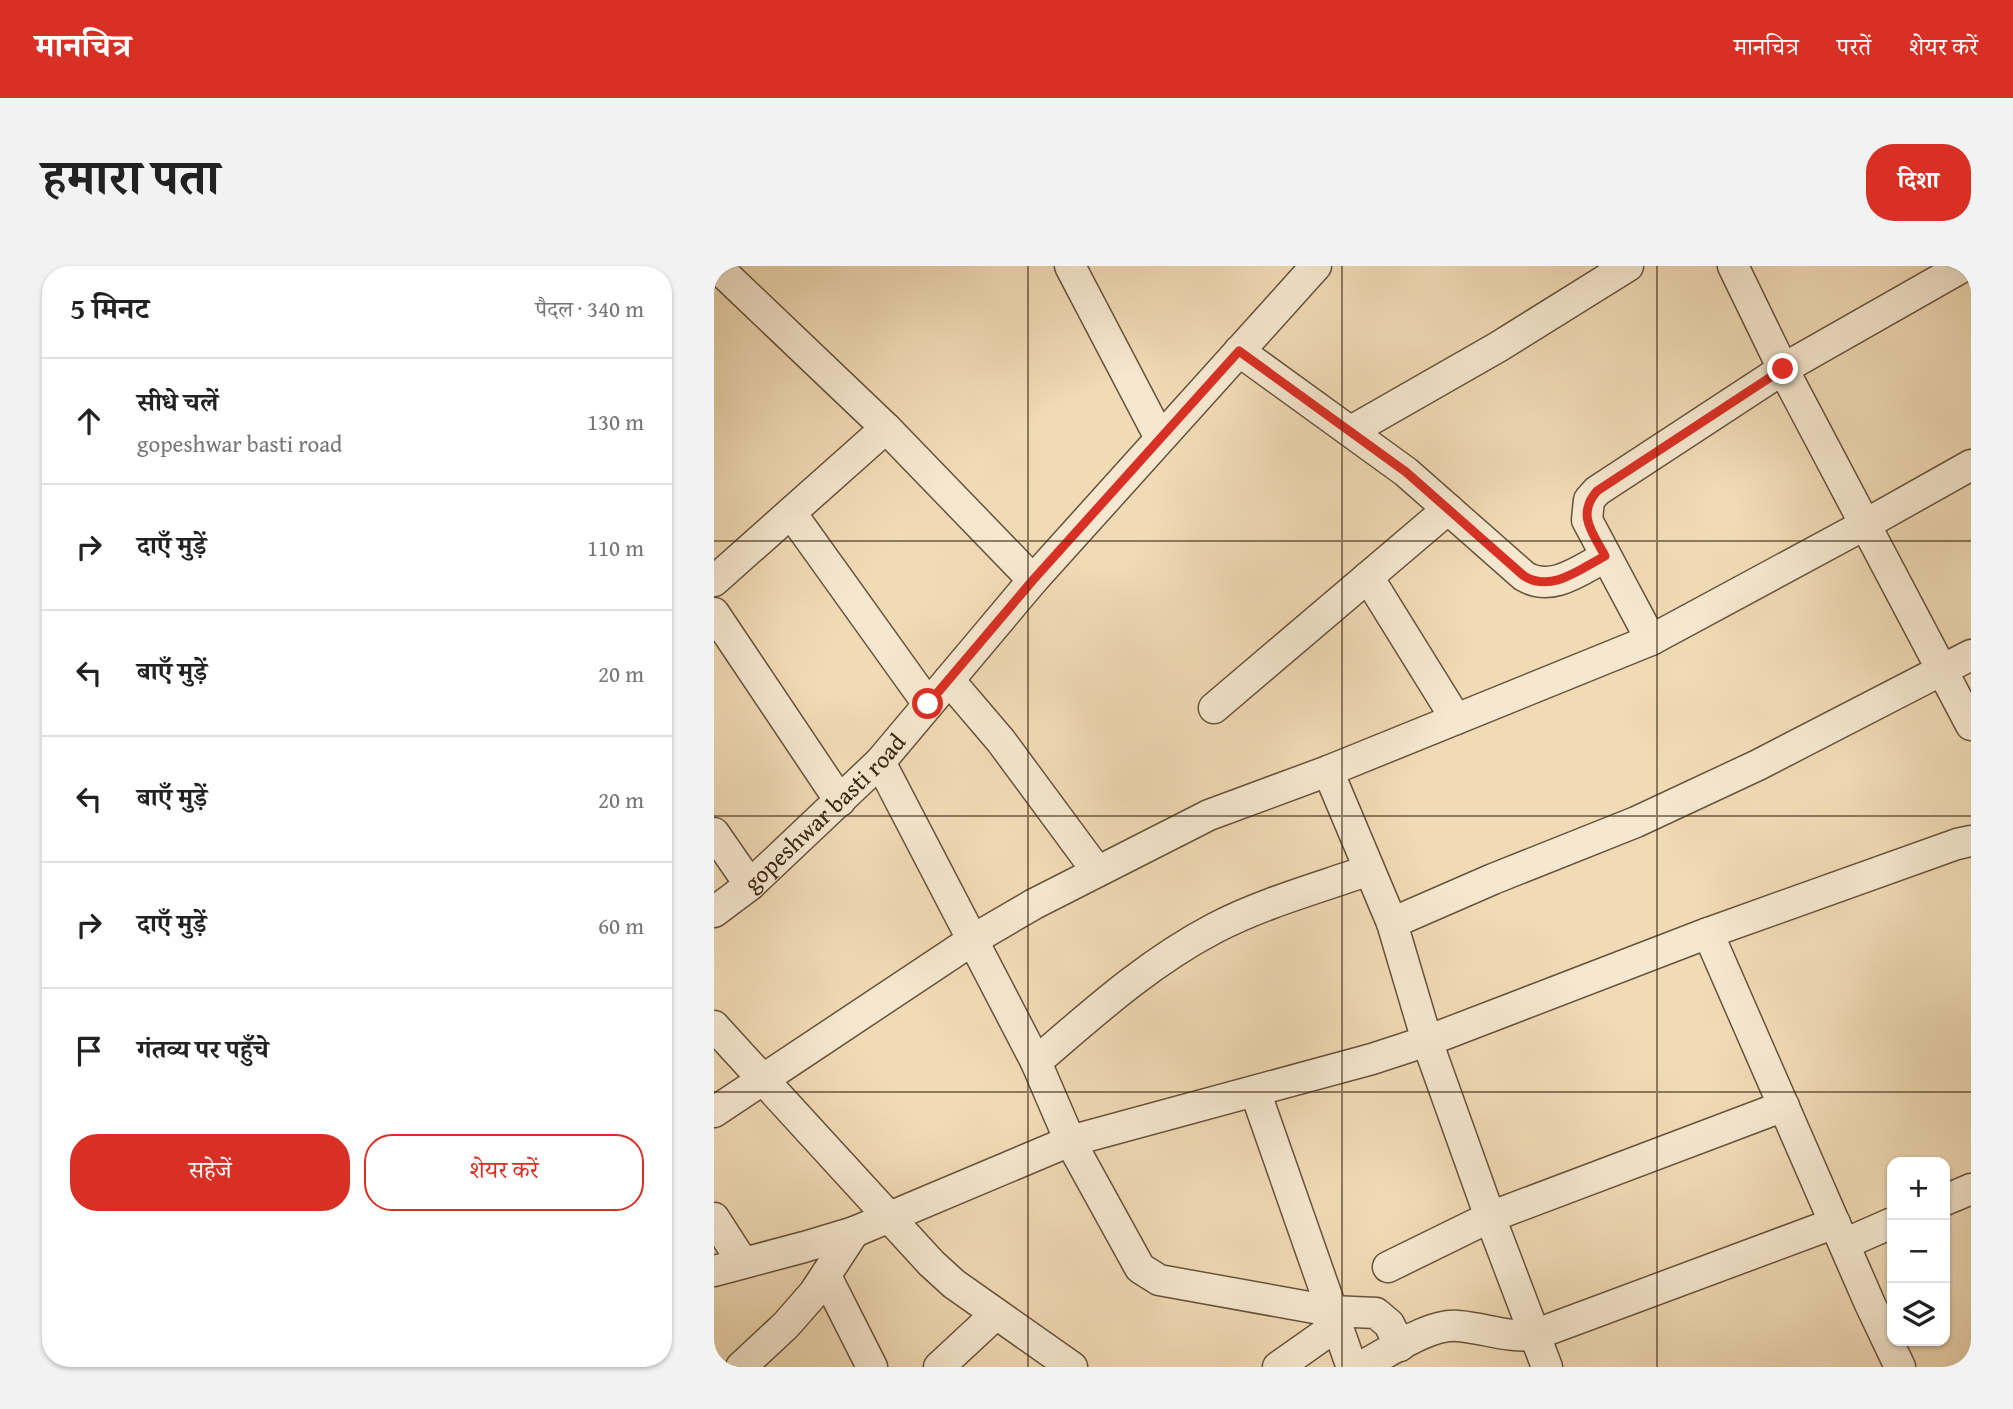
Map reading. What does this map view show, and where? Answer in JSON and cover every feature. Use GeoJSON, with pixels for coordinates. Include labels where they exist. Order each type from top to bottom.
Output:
{"type":"FeatureCollection","features":[{"type":"Feature","properties":{"kind":"street"},"geometry":{"type":"LineString","coordinates":[[716,266],[886,428],[1033,580]]}},
{"type":"Feature","properties":{"kind":"street"},"geometry":{"type":"LineString","coordinates":[[1070,266],[1160,438]]}},
{"type":"Feature","properties":{"kind":"street","name":"gopeshwar basti road"},"geometry":{"type":"LineString","coordinates":[[714,912],[750,886],[880,762],[1033,580],[1316,266]]}},
{"type":"Feature","properties":{"kind":"street"},"geometry":{"type":"LineString","coordinates":[[1351,431],[1498,347],[1628,266]]}},
{"type":"Feature","properties":{"kind":"street"},"geometry":{"type":"LineString","coordinates":[[1733,266],[1783,369],[1971,725]]}},
{"type":"Feature","properties":{"kind":"street"},"geometry":{"type":"LineString","coordinates":[[1651,640],[1587,520],[1589,500],[1597,491],[1783,369],[1964,266]]}},
{"type":"Feature","properties":{"kind":"street"},"geometry":{"type":"LineString","coordinates":[[1239,351],[1406,472],[1534,582],[1560,580],[1605,556]]}},
{"type":"Feature","properties":{"kind":"street"},"geometry":{"type":"LineString","coordinates":[[714,581],[886,428]]}},
{"type":"Feature","properties":{"kind":"street"},"geometry":{"type":"LineString","coordinates":[[714,1112],[763,1082],[974,939],[1097,871],[1209,815],[1328,771],[1651,640],[1971,465]]}},
{"type":"Feature","properties":{"kind":"street"},"geometry":{"type":"LineString","coordinates":[[1214,708],[1448,509]]}},
{"type":"Feature","properties":{"kind":"street"},"geometry":{"type":"LineString","coordinates":[[791,513],[928,704]]}},
{"type":"Feature","properties":{"kind":"street"},"geometry":{"type":"LineString","coordinates":[[1368,577],[1455,719]]}},
{"type":"Feature","properties":{"kind":"street"},"geometry":{"type":"LineString","coordinates":[[714,613],[840,801]]}},
{"type":"Feature","properties":{"kind":"street"},"geometry":{"type":"LineString","coordinates":[[1392,923],[1649,816],[1758,765],[1971,654]]}},
{"type":"Feature","properties":{"kind":"street"},"geometry":{"type":"LineString","coordinates":[[949,680],[1001,741],[1097,871]]}},
{"type":"Feature","properties":{"kind":"street"},"geometry":{"type":"LineString","coordinates":[[880,762],[1036,1062],[1070,1141],[1140,1268],[1159,1280],[1334,1318],[1377,1313],[1389,1324],[1400,1346]]}},
{"type":"Feature","properties":{"kind":"street"},"geometry":{"type":"LineString","coordinates":[[1328,771],[1392,923],[1427,1041],[1547,1367]]}},
{"type":"Feature","properties":{"kind":"street"},"geometry":{"type":"LineString","coordinates":[[714,833],[750,886]]}},
{"type":"Feature","properties":{"kind":"street"},"geometry":{"type":"LineString","coordinates":[[714,1271],[854,1232],[1070,1141],[1372,1059],[1427,1041],[1708,933],[1971,841]]}},
{"type":"Feature","properties":{"kind":"street"},"geometry":{"type":"LineString","coordinates":[[1036,1062],[1139,975],[1176,950],[1216,927],[1369,870]]}},
{"type":"Feature","properties":{"kind":"street"},"geometry":{"type":"LineString","coordinates":[[1708,933],[1900,1367]]}},
{"type":"Feature","properties":{"kind":"street"},"geometry":{"type":"LineString","coordinates":[[714,1026],[938,1270],[1072,1367]]}},
{"type":"Feature","properties":{"kind":"street"},"geometry":{"type":"LineString","coordinates":[[1255,1091],[1350,1362],[1357,1366],[1364,1365],[1433,1329],[1458,1326],[1520,1337],[1534,1335],[1839,1234],[1887,1224]]}},
{"type":"Feature","properties":{"kind":"street"},"geometry":{"type":"LineString","coordinates":[[1388,1267],[1490,1217],[1784,1106]]}},
{"type":"Feature","properties":{"kind":"street"},"geometry":{"type":"LineString","coordinates":[[1950,1198],[1971,1189]]}},
{"type":"Feature","properties":{"kind":"street"},"geometry":{"type":"LineString","coordinates":[[714,1219],[743,1263]]}},
{"type":"Feature","properties":{"kind":"street"},"geometry":{"type":"LineString","coordinates":[[741,1367],[786,1325],[814,1293],[854,1232]]}},
{"type":"Feature","properties":{"kind":"street"},"geometry":{"type":"LineString","coordinates":[[826,1276],[872,1367]]}},
{"type":"Feature","properties":{"kind":"street"},"geometry":{"type":"LineString","coordinates":[[939,1367],[996,1314]]}},
{"type":"Feature","properties":{"kind":"street"},"geometry":{"type":"LineString","coordinates":[[1278,1367],[1334,1318]]}},
{"type":"Feature","properties":{"kind":"route"},"geometry":{"type":"LineString","coordinates":[[928,704],[1033,580],[1239,351],[1406,472],[1524,576],[1534,582],[1545,583],[1560,580],[1605,556],[1587,520],[1589,500],[1597,491],[1783,369]]}}]}
